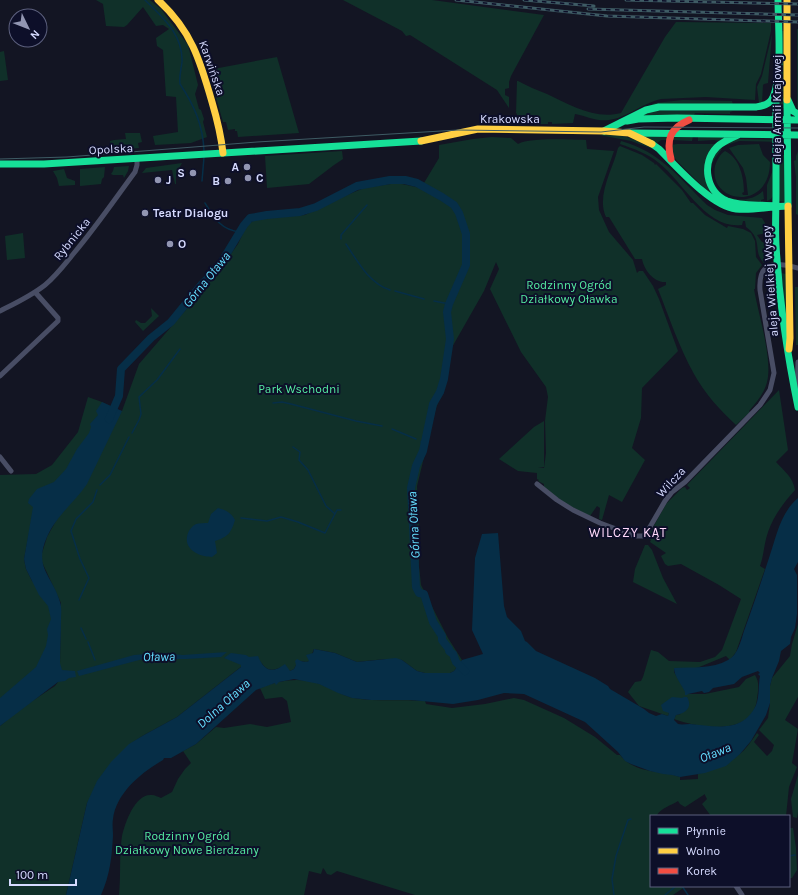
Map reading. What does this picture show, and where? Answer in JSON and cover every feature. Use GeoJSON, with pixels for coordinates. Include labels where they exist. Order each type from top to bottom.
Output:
{"type":"FeatureCollection","features":[{"type":"Feature","properties":{"kind":"main road","name":"Karwińska"},"geometry":{"type":"LineString","coordinates":[[158,0],[176,18],[187,33],[195,49],[219,128],[223,154]]}},
{"type":"Feature","properties":{"kind":"main road","name":"aleja Armii Krajowej"},"geometry":{"type":"LineString","coordinates":[[776,206],[778,0]]}},
{"type":"Feature","properties":{"kind":"main road","name":"aleja Armii Krajowej"},"geometry":{"type":"LineString","coordinates":[[787,0],[788,100],[790,109],[788,206]]}},
{"type":"Feature","properties":{"kind":"main road"},"geometry":{"type":"LineString","coordinates":[[604,131],[617,123],[646,110],[659,107],[756,107],[767,104],[772,98],[776,86]]}},
{"type":"Feature","properties":{"kind":"main road"},"geometry":{"type":"LineString","coordinates":[[790,109],[798,114]]}},
{"type":"Feature","properties":{"kind":"main road"},"geometry":{"type":"LineString","coordinates":[[617,123],[638,119],[798,120]]}},
{"type":"Feature","properties":{"kind":"main road"},"geometry":{"type":"LineString","coordinates":[[671,159],[668,147],[669,138],[678,126],[691,119]]}},
{"type":"Feature","properties":{"kind":"main road","name":"Krakowska"},"geometry":{"type":"LineString","coordinates":[[223,154],[418,142],[478,129],[798,135]]}},
{"type":"Feature","properties":{"kind":"main road"},"geometry":{"type":"LineString","coordinates":[[629,133],[653,144],[671,159],[710,198],[721,206],[734,209],[752,210],[776,206]]}},
{"type":"Feature","properties":{"kind":"main road"},"geometry":{"type":"LineString","coordinates":[[740,135],[721,144],[713,152],[707,168],[708,179],[711,187],[719,196],[737,204],[788,206]]}},
{"type":"Feature","properties":{"kind":"main road","name":"Opolska"},"geometry":{"type":"LineString","coordinates":[[0,164],[44,164],[223,154]]}},
{"type":"Feature","properties":{"kind":"main road","name":"aleja Wielkiej Wyspy"},"geometry":{"type":"LineString","coordinates":[[776,206],[778,274],[785,339],[789,353]]}},
{"type":"Feature","properties":{"kind":"main road","name":"aleja Wielkiej Wyspy"},"geometry":{"type":"LineString","coordinates":[[788,206],[789,353],[790,368],[798,407]]}},
{"type":"Feature","properties":{"kind":"street","name":"Rybnicka"},"geometry":{"type":"LineString","coordinates":[[0,311],[35,292],[52,278],[85,240],[135,172],[137,159]]}},
{"type":"Feature","properties":{"kind":"street","name":"Wilcza"},"geometry":{"type":"LineString","coordinates":[[537,484],[562,504],[587,517],[635,536],[643,536],[672,492],[684,482],[754,412],[770,390],[774,373],[760,290],[760,277],[766,268],[772,265],[784,264],[798,268]]}},
{"type":"Feature","properties":{"kind":"street"},"geometry":{"type":"LineString","coordinates":[[0,376],[58,321],[58,318],[35,292]]}},
{"type":"Feature","properties":{"kind":"street"},"geometry":{"type":"LineString","coordinates":[[796,398],[798,362]]}},
{"type":"Feature","properties":{"kind":"street"},"geometry":{"type":"LineString","coordinates":[[0,457],[11,471]]}},
{"type":"Feature","properties":{"kind":"green space"},"geometry":{"type":"Polygon","coordinates":[[[96,0],[150,0],[161,9],[188,45],[198,85],[195,94],[199,109],[201,110],[204,119],[203,122],[207,137],[191,143],[155,145],[153,136],[178,132],[176,97],[166,96],[163,50],[157,46],[156,38],[169,29],[163,25],[156,26],[143,7],[124,27],[106,26],[103,4],[96,0]]]}},
{"type":"Feature","properties":{"kind":"green space"},"geometry":{"type":"Polygon","coordinates":[[[343,0],[432,0],[544,15],[511,76],[509,88],[505,89],[505,95],[509,97],[509,108],[497,90],[410,35],[406,36],[402,31],[343,0]]]}},
{"type":"Feature","properties":{"kind":"green space"},"geometry":{"type":"Polygon","coordinates":[[[676,22],[771,23],[771,31],[761,74],[756,84],[755,100],[706,97],[661,99],[653,101],[615,119],[599,120],[575,114],[573,123],[552,124],[552,122],[548,122],[548,124],[519,124],[516,119],[517,81],[574,107],[592,113],[611,115],[621,113],[665,37],[676,22]]]}},
{"type":"Feature","properties":{"kind":"green space"},"geometry":{"type":"Polygon","coordinates":[[[798,29],[798,109],[797,108],[798,29]]]}},
{"type":"Feature","properties":{"kind":"green space"},"geometry":{"type":"Polygon","coordinates":[[[781,31],[784,31],[785,108],[779,108],[781,31]]]}},
{"type":"Feature","properties":{"kind":"green space"},"geometry":{"type":"Polygon","coordinates":[[[772,34],[768,83],[763,85],[762,103],[759,103],[757,87],[762,76],[772,34]]]}},
{"type":"Feature","properties":{"kind":"green space"},"geometry":{"type":"Polygon","coordinates":[[[4,51],[8,80],[0,81],[0,52],[4,51]]]}},
{"type":"Feature","properties":{"kind":"green space"},"geometry":{"type":"Polygon","coordinates":[[[277,57],[299,133],[238,137],[235,129],[228,130],[226,122],[223,122],[208,70],[277,57]]]}},
{"type":"Feature","properties":{"kind":"green space"},"geometry":{"type":"Polygon","coordinates":[[[683,100],[732,101],[733,105],[645,108],[655,103],[683,100]]]}},
{"type":"Feature","properties":{"kind":"green space"},"geometry":{"type":"Polygon","coordinates":[[[651,111],[733,111],[730,112],[730,114],[695,113],[693,117],[638,116],[651,111]]]}},
{"type":"Feature","properties":{"kind":"green space"},"geometry":{"type":"Polygon","coordinates":[[[125,133],[140,133],[142,142],[138,143],[139,148],[111,150],[110,141],[126,139],[125,133]]]}},
{"type":"Feature","properties":{"kind":"green space"},"geometry":{"type":"Polygon","coordinates":[[[599,135],[621,135],[640,142],[653,149],[631,141],[599,135]]]}},
{"type":"Feature","properties":{"kind":"green space"},"geometry":{"type":"Polygon","coordinates":[[[642,135],[667,136],[667,140],[661,140],[656,144],[642,135]]]}},
{"type":"Feature","properties":{"kind":"green space"},"geometry":{"type":"Polygon","coordinates":[[[693,136],[692,141],[672,140],[673,137],[693,136]]]}},
{"type":"Feature","properties":{"kind":"green space"},"geometry":{"type":"Polygon","coordinates":[[[698,136],[727,137],[720,141],[698,141],[698,136]]]}},
{"type":"Feature","properties":{"kind":"green space","name":"Park Wschodni"},"geometry":{"type":"Polygon","coordinates":[[[492,137],[511,138],[518,144],[532,140],[586,140],[587,149],[614,151],[598,197],[599,210],[609,232],[633,260],[637,273],[639,271],[643,271],[653,286],[678,351],[642,388],[641,418],[632,448],[645,460],[622,502],[609,495],[602,520],[599,519],[600,508],[597,506],[590,516],[564,503],[544,487],[544,484],[537,479],[537,473],[518,471],[499,459],[534,427],[544,421],[544,467],[538,468],[544,468],[546,453],[545,421],[548,397],[546,387],[521,352],[490,289],[499,269],[496,262],[484,291],[451,349],[447,380],[436,408],[417,486],[419,566],[421,585],[448,638],[462,660],[454,671],[450,673],[425,673],[417,671],[402,660],[385,659],[357,662],[335,653],[314,649],[309,661],[301,661],[294,669],[290,671],[281,667],[272,670],[269,669],[260,661],[242,666],[177,717],[130,744],[87,803],[66,895],[0,895],[0,726],[8,717],[55,686],[58,682],[60,663],[61,603],[42,562],[42,553],[47,537],[118,410],[122,411],[139,364],[215,276],[238,244],[247,225],[256,219],[305,215],[364,188],[397,183],[421,188],[439,158],[439,145],[492,137]]]}},
{"type":"Feature","properties":{"kind":"green space"},"geometry":{"type":"Polygon","coordinates":[[[737,139],[785,140],[785,142],[739,141],[727,145],[724,144],[737,139]]]}},
{"type":"Feature","properties":{"kind":"green space"},"geometry":{"type":"Polygon","coordinates":[[[621,141],[635,146],[658,159],[678,176],[707,205],[715,210],[728,215],[762,218],[765,223],[766,233],[757,235],[762,242],[769,244],[770,260],[764,263],[761,259],[755,236],[746,227],[745,221],[743,221],[742,225],[729,225],[707,213],[659,163],[645,154],[620,144],[621,141]]]}},
{"type":"Feature","properties":{"kind":"green space"},"geometry":{"type":"Polygon","coordinates":[[[715,144],[705,162],[720,200],[713,197],[677,161],[674,157],[671,145],[715,144]]]}},
{"type":"Feature","properties":{"kind":"green space"},"geometry":{"type":"Polygon","coordinates":[[[759,144],[763,155],[770,162],[767,178],[760,189],[751,195],[740,197],[729,195],[721,188],[715,179],[715,166],[719,157],[725,151],[738,163],[743,181],[744,192],[742,193],[743,195],[748,195],[743,168],[729,148],[738,145],[759,144]]]}},
{"type":"Feature","properties":{"kind":"green space","name":"Rodzinny Ogród Działkowy Oławka"},"geometry":{"type":"Polygon","coordinates":[[[620,146],[642,155],[655,165],[656,164],[682,190],[691,203],[693,203],[705,215],[727,228],[728,226],[743,229],[751,233],[755,241],[756,257],[762,265],[756,273],[754,289],[767,349],[768,373],[766,386],[762,394],[749,411],[750,412],[736,425],[708,395],[698,381],[689,364],[674,332],[658,289],[666,285],[666,282],[657,280],[650,275],[642,259],[635,259],[609,217],[606,217],[603,209],[604,191],[618,148],[620,146]]]}},
{"type":"Feature","properties":{"kind":"green space"},"geometry":{"type":"Polygon","coordinates":[[[720,148],[722,149],[714,160],[711,169],[713,182],[710,177],[711,159],[720,148]]]}},
{"type":"Feature","properties":{"kind":"green space"},"geometry":{"type":"Polygon","coordinates":[[[342,151],[343,159],[309,184],[267,188],[265,156],[342,151]]]}},
{"type":"Feature","properties":{"kind":"green space"},"geometry":{"type":"Polygon","coordinates":[[[798,151],[798,215],[796,214],[796,177],[794,161],[796,160],[798,151]]]}},
{"type":"Feature","properties":{"kind":"green space"},"geometry":{"type":"Polygon","coordinates":[[[779,155],[785,155],[784,202],[779,201],[779,155]]]}},
{"type":"Feature","properties":{"kind":"green space"},"geometry":{"type":"Polygon","coordinates":[[[182,163],[176,174],[176,184],[172,170],[142,173],[146,168],[182,163]]]}},
{"type":"Feature","properties":{"kind":"green space"},"geometry":{"type":"Polygon","coordinates":[[[129,166],[124,178],[123,175],[111,174],[114,167],[129,166]]]}},
{"type":"Feature","properties":{"kind":"green space"},"geometry":{"type":"Polygon","coordinates":[[[105,167],[104,177],[101,184],[80,186],[80,169],[105,167]]]}},
{"type":"Feature","properties":{"kind":"green space"},"geometry":{"type":"Polygon","coordinates":[[[64,169],[67,178],[75,181],[75,185],[59,186],[53,171],[64,169]]]}},
{"type":"Feature","properties":{"kind":"green space"},"geometry":{"type":"Polygon","coordinates":[[[773,170],[773,196],[767,201],[767,185],[773,170]]]}},
{"type":"Feature","properties":{"kind":"green space"},"geometry":{"type":"Polygon","coordinates":[[[714,184],[724,195],[740,200],[756,196],[763,191],[764,199],[761,200],[761,202],[732,200],[719,194],[714,184]]]}},
{"type":"Feature","properties":{"kind":"green space"},"geometry":{"type":"Polygon","coordinates":[[[23,233],[25,258],[7,260],[5,236],[23,233]]]}},
{"type":"Feature","properties":{"kind":"green space"},"geometry":{"type":"Polygon","coordinates":[[[781,273],[786,274],[788,344],[781,273]]]}},
{"type":"Feature","properties":{"kind":"green space"},"geometry":{"type":"Polygon","coordinates":[[[795,287],[798,287],[798,345],[796,345],[795,287]]]}},
{"type":"Feature","properties":{"kind":"green space"},"geometry":{"type":"Polygon","coordinates":[[[151,308],[159,316],[143,331],[135,322],[136,320],[141,323],[145,323],[152,316],[151,308]]]}},
{"type":"Feature","properties":{"kind":"green space"},"geometry":{"type":"Polygon","coordinates":[[[779,390],[788,450],[776,462],[790,478],[795,490],[779,510],[768,532],[760,566],[765,569],[736,652],[730,660],[726,656],[697,668],[674,668],[674,672],[688,694],[705,694],[739,687],[746,679],[755,675],[758,681],[758,690],[753,711],[746,719],[736,724],[723,727],[710,727],[674,719],[676,715],[681,714],[669,713],[668,716],[639,706],[628,692],[635,682],[641,681],[651,650],[658,652],[669,661],[700,662],[715,657],[722,650],[741,599],[681,564],[668,566],[665,564],[661,556],[666,553],[650,542],[651,540],[647,538],[666,504],[682,488],[685,487],[687,490],[690,488],[687,485],[779,390]]]}},
{"type":"Feature","properties":{"kind":"green space"},"geometry":{"type":"Polygon","coordinates":[[[88,397],[112,407],[32,517],[24,559],[26,569],[32,581],[47,591],[55,640],[0,720],[0,475],[36,474],[52,465],[78,432],[88,397]]]}},
{"type":"Feature","properties":{"kind":"green space"},"geometry":{"type":"Polygon","coordinates":[[[645,545],[648,545],[652,550],[663,578],[677,604],[633,582],[635,569],[645,545]]]}},
{"type":"Feature","properties":{"kind":"green space","name":"Rodzinny Ogród Działkowy Nowe Bierdzany"},"geometry":{"type":"Polygon","coordinates":[[[798,624],[798,697],[785,720],[798,729],[792,763],[797,767],[789,787],[786,815],[710,815],[702,804],[707,799],[705,794],[685,807],[678,801],[661,810],[657,815],[650,815],[650,887],[685,887],[673,895],[415,895],[337,871],[331,875],[327,874],[323,868],[321,874],[309,871],[304,895],[119,895],[121,843],[123,830],[128,817],[136,804],[146,796],[153,795],[161,798],[172,792],[178,779],[191,763],[183,751],[196,744],[216,727],[224,728],[250,724],[267,727],[291,722],[287,701],[282,697],[265,699],[260,688],[283,681],[297,680],[320,684],[345,696],[354,698],[372,700],[425,701],[426,704],[452,708],[485,704],[514,698],[524,700],[564,718],[595,737],[617,755],[620,755],[633,765],[680,777],[680,780],[698,779],[698,774],[708,771],[741,753],[757,733],[759,735],[754,742],[767,756],[772,751],[774,745],[759,730],[768,718],[772,678],[790,656],[798,624]]]}},
{"type":"Feature","properties":{"kind":"green space"},"geometry":{"type":"Polygon","coordinates":[[[798,775],[797,818],[793,817],[791,799],[798,775]]]}},
{"type":"Feature","properties":{"kind":"green space"},"geometry":{"type":"Polygon","coordinates":[[[790,828],[793,828],[797,870],[792,878],[790,878],[790,828]]]}},
{"type":"Feature","properties":{"kind":"water"},"geometry":{"type":"Polygon","coordinates":[[[102,402],[122,411],[87,484],[55,522],[51,529],[43,548],[42,557],[43,564],[57,593],[61,606],[60,663],[62,670],[75,671],[76,677],[58,682],[0,726],[0,698],[36,667],[46,646],[48,635],[47,629],[51,619],[48,606],[39,595],[26,569],[24,559],[33,507],[28,503],[29,499],[37,489],[54,482],[66,469],[77,449],[89,433],[91,427],[90,424],[98,415],[96,411],[102,402]]]}},
{"type":"Feature","properties":{"kind":"water"},"geometry":{"type":"Polygon","coordinates":[[[798,498],[798,562],[794,569],[797,575],[797,614],[795,628],[790,644],[781,651],[779,661],[772,678],[770,686],[770,703],[766,715],[751,741],[740,754],[726,766],[705,773],[680,777],[650,771],[625,761],[618,752],[585,722],[524,694],[504,693],[478,700],[453,704],[411,700],[371,700],[352,698],[319,684],[294,679],[279,682],[276,685],[275,683],[256,690],[196,744],[171,758],[164,758],[131,784],[119,800],[115,809],[110,865],[107,880],[101,895],[66,895],[87,803],[97,781],[111,762],[129,744],[177,717],[241,667],[241,665],[224,658],[231,653],[246,655],[249,657],[258,656],[266,668],[272,670],[285,664],[290,671],[294,669],[296,665],[295,661],[297,659],[304,662],[309,661],[306,655],[313,653],[314,649],[335,653],[357,662],[396,658],[402,660],[417,671],[425,673],[450,673],[454,671],[462,660],[483,654],[472,630],[475,558],[482,534],[498,533],[504,606],[507,617],[521,631],[525,641],[536,651],[595,678],[608,686],[610,689],[656,716],[662,714],[668,716],[669,713],[663,711],[661,705],[672,697],[687,697],[689,701],[688,709],[683,713],[676,715],[674,720],[678,724],[725,726],[734,725],[741,722],[748,717],[756,705],[760,676],[758,671],[742,677],[734,684],[713,688],[709,692],[704,693],[702,691],[685,695],[674,668],[715,665],[728,660],[737,651],[779,526],[787,511],[798,498]]]}},
{"type":"Feature","properties":{"kind":"water"},"geometry":{"type":"Polygon","coordinates":[[[218,508],[228,512],[235,520],[228,534],[215,541],[217,553],[212,557],[202,556],[193,551],[187,544],[188,532],[196,524],[208,523],[211,514],[218,508]]]}},
{"type":"Feature","properties":{"kind":"water","name":"Oława"},"geometry":{"type":"Polygon","coordinates":[[[227,652],[221,657],[143,659],[79,676],[77,671],[134,655],[160,653],[183,655],[227,652]]]}},
{"type":"Feature","properties":{"kind":"waterway"},"geometry":{"type":"LineString","coordinates":[[145,0],[171,27],[179,43],[182,62],[180,84],[190,100],[200,124],[204,151]]}},
{"type":"Feature","properties":{"kind":"waterway"},"geometry":{"type":"LineString","coordinates":[[202,181],[204,157]]}},
{"type":"Feature","properties":{"kind":"waterway","name":"Górna Oława"},"geometry":{"type":"LineString","coordinates":[[109,419],[119,396],[121,369],[151,338],[171,322],[202,284],[218,268],[244,225],[250,218],[300,212],[316,207],[357,186],[390,180],[405,180],[417,183],[454,205],[459,213],[466,234],[466,265],[447,312],[450,339],[444,379],[440,392],[433,404],[423,451],[416,466],[411,488],[416,587],[419,593],[424,594],[433,622],[442,636],[442,640],[449,651],[453,654],[456,662],[465,671]]}},
{"type":"Feature","properties":{"kind":"waterway"},"geometry":{"type":"LineString","coordinates":[[205,203],[215,218],[223,226],[233,231],[240,232]]}},
{"type":"Feature","properties":{"kind":"waterway"},"geometry":{"type":"LineString","coordinates":[[341,239],[341,235],[367,205]]}},
{"type":"Feature","properties":{"kind":"waterway"},"geometry":{"type":"LineString","coordinates":[[346,244],[370,277],[383,287],[390,290]]}},
{"type":"Feature","properties":{"kind":"waterway"},"geometry":{"type":"LineString","coordinates":[[395,291],[424,299]]}},
{"type":"Feature","properties":{"kind":"waterway"},"geometry":{"type":"LineString","coordinates":[[434,301],[449,304]]}},
{"type":"Feature","properties":{"kind":"waterway"},"geometry":{"type":"LineString","coordinates":[[132,433],[141,414],[139,397],[157,380],[180,349]]}},
{"type":"Feature","properties":{"kind":"waterway"},"geometry":{"type":"LineString","coordinates":[[273,403],[282,402],[356,421],[382,426]]}},
{"type":"Feature","properties":{"kind":"waterway"},"geometry":{"type":"LineString","coordinates":[[392,429],[416,439]]}},
{"type":"Feature","properties":{"kind":"waterway"},"geometry":{"type":"LineString","coordinates":[[100,485],[110,475],[129,437]]}},
{"type":"Feature","properties":{"kind":"waterway"},"geometry":{"type":"LineString","coordinates":[[293,447],[300,452],[299,460],[308,470],[326,506],[335,514]]}},
{"type":"Feature","properties":{"kind":"waterway"},"geometry":{"type":"LineString","coordinates":[[79,600],[89,578],[80,559],[71,531],[76,519],[93,502],[97,490]]}},
{"type":"Feature","properties":{"kind":"waterway"},"geometry":{"type":"LineString","coordinates":[[241,518],[267,521],[281,517],[325,533],[337,510],[341,510]]}},
{"type":"Feature","properties":{"kind":"waterway"},"geometry":{"type":"LineString","coordinates":[[81,628],[86,639]]}},
{"type":"Feature","properties":{"kind":"waterway"},"geometry":{"type":"LineString","coordinates":[[88,642],[95,660]]}},
{"type":"Feature","properties":{"kind":"waterway"},"geometry":{"type":"LineString","coordinates":[[614,895],[612,879],[616,856],[628,820],[631,819]]}},
{"type":"Feature","properties":{"kind":"waterway"},"geometry":{"type":"LineString","coordinates":[[790,856],[795,855]]}},
{"type":"Feature","properties":{"kind":"waterway"},"geometry":{"type":"LineString","coordinates":[[665,895],[675,887]]}},
{"type":"Feature","properties":{"kind":"waterway"},"geometry":{"type":"LineString","coordinates":[[683,887],[688,895]]}},
{"type":"Feature","properties":{"kind":"tram line"},"geometry":{"type":"LineString","coordinates":[[0,159],[67,157],[257,142],[458,130],[601,132],[644,127],[798,128]]}},
{"type":"Feature","properties":{"kind":"railway"},"geometry":{"type":"LineString","coordinates":[[456,0],[607,16],[798,22]]}},
{"type":"Feature","properties":{"kind":"railway"},"geometry":{"type":"LineString","coordinates":[[524,0],[594,6]]}},
{"type":"Feature","properties":{"kind":"railway"},"geometry":{"type":"LineString","coordinates":[[626,0],[798,4]]}},
{"type":"Feature","properties":{"kind":"railway"},"geometry":{"type":"LineString","coordinates":[[588,9],[798,15]]}},
{"type":"Feature","properties":{"kind":"traffic: fast"},"geometry":{"type":"LineString","coordinates":[[604,131],[646,110],[659,107],[756,107],[769,103],[772,99],[778,78],[778,0]]}},
{"type":"Feature","properties":{"kind":"traffic: fast"},"geometry":{"type":"LineString","coordinates":[[776,90],[777,266],[790,367],[798,407]]}},
{"type":"Feature","properties":{"kind":"traffic: fast"},"geometry":{"type":"LineString","coordinates":[[652,144],[659,149],[695,185],[716,201],[726,206],[736,209],[788,206],[787,100]]}},
{"type":"Feature","properties":{"kind":"traffic: fast"},"geometry":{"type":"LineString","coordinates":[[788,100],[793,111],[798,114]]}},
{"type":"Feature","properties":{"kind":"traffic: fast"},"geometry":{"type":"LineString","coordinates":[[627,121],[638,119],[677,118],[798,120]]}},
{"type":"Feature","properties":{"kind":"traffic: fast"},"geometry":{"type":"LineString","coordinates":[[630,133],[798,135]]}},
{"type":"Feature","properties":{"kind":"traffic: fast"},"geometry":{"type":"LineString","coordinates":[[738,135],[721,143],[712,154],[708,169],[710,184],[714,191],[727,201],[745,205],[776,206]]}},
{"type":"Feature","properties":{"kind":"traffic: fast"},"geometry":{"type":"LineString","coordinates":[[0,164],[44,164],[421,141]]}},
{"type":"Feature","properties":{"kind":"traffic: slow"},"geometry":{"type":"LineString","coordinates":[[158,0],[179,23],[193,46],[208,87],[216,115],[223,153]]}},
{"type":"Feature","properties":{"kind":"traffic: slow"},"geometry":{"type":"LineString","coordinates":[[787,0],[787,100]]}},
{"type":"Feature","properties":{"kind":"traffic: slow"},"geometry":{"type":"LineString","coordinates":[[421,141],[478,129],[604,131],[629,133],[652,144]]}},
{"type":"Feature","properties":{"kind":"traffic: slow"},"geometry":{"type":"LineString","coordinates":[[788,206],[789,349]]}},
{"type":"Feature","properties":{"kind":"traffic: jam"},"geometry":{"type":"LineString","coordinates":[[671,159],[669,146],[671,135],[677,127],[689,120]]}},
{"type":"Feature","properties":{"kind":"place","name":"A"},"geometry":{"type":"Point","coordinates":[247,167]}},
{"type":"Feature","properties":{"kind":"place","name":"S"},"geometry":{"type":"Point","coordinates":[193,173]}},
{"type":"Feature","properties":{"kind":"place","name":"C"},"geometry":{"type":"Point","coordinates":[248,178]}},
{"type":"Feature","properties":{"kind":"place","name":"J"},"geometry":{"type":"Point","coordinates":[158,180]}},
{"type":"Feature","properties":{"kind":"place","name":"B"},"geometry":{"type":"Point","coordinates":[228,181]}},
{"type":"Feature","properties":{"kind":"place","name":"Teatr Dialogu"},"geometry":{"type":"Point","coordinates":[145,213]}},
{"type":"Feature","properties":{"kind":"place","name":"O"},"geometry":{"type":"Point","coordinates":[170,244]}},
{"type":"Feature","properties":{"kind":"district","name":"WILCZY KĄT"},"geometry":{"type":"Point","coordinates":[628,532]}},
{"type":"Feature","properties":{"kind":"water label","name":"Dolna Oława"},"geometry":{"type":"Point","coordinates":[223,703]}}]}
